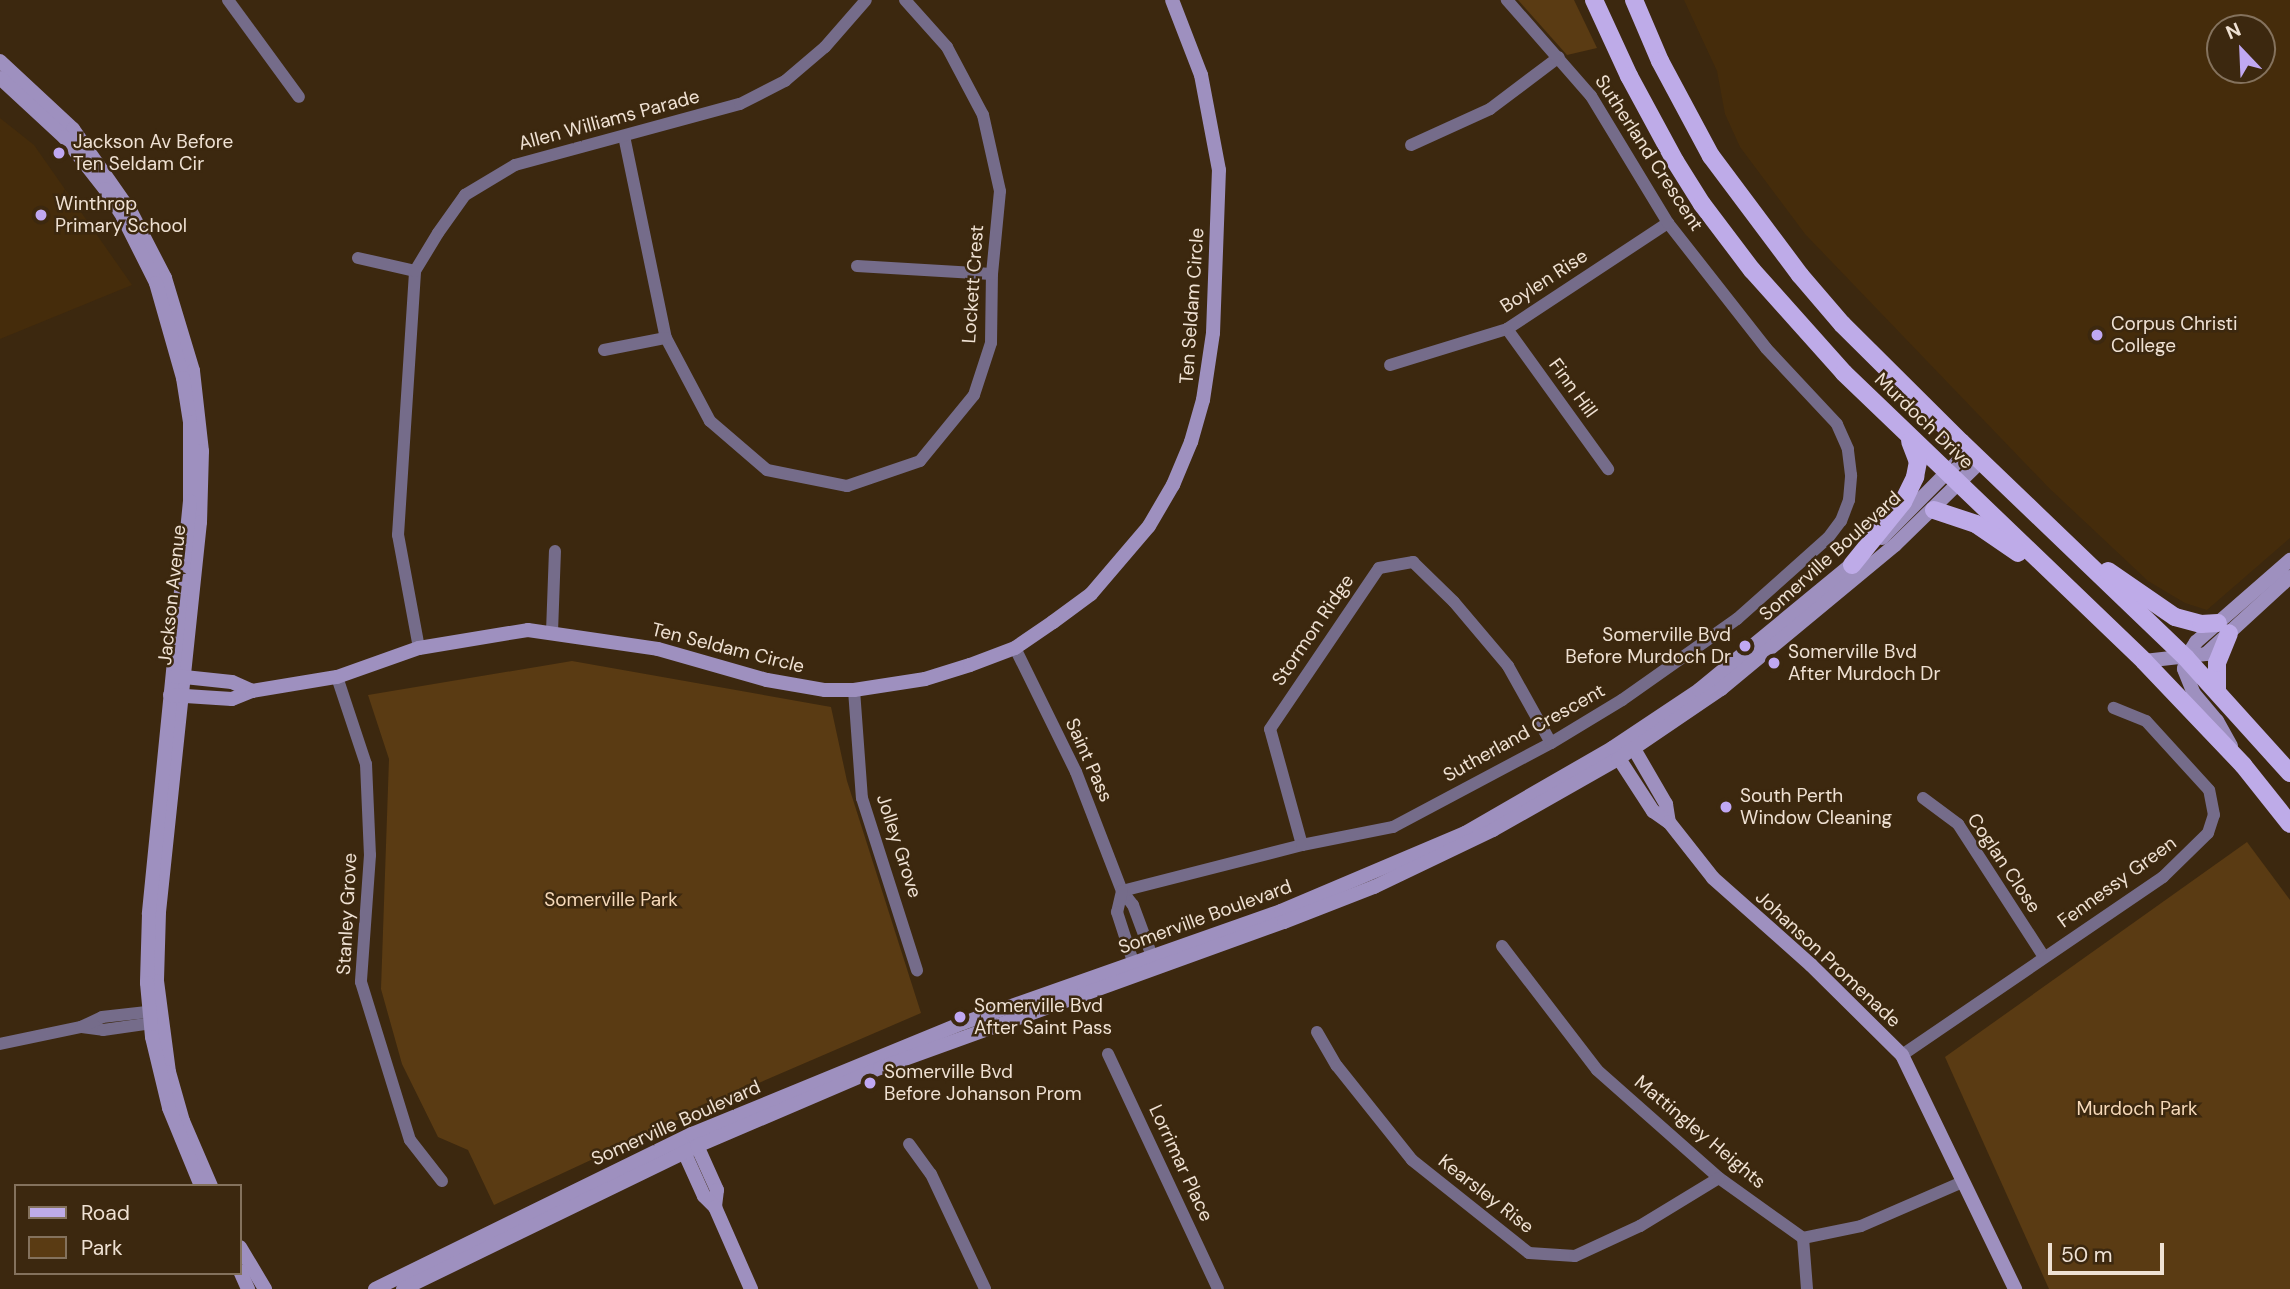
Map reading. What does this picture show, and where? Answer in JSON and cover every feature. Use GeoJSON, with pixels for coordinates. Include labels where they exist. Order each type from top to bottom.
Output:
{"type":"FeatureCollection","features":[{"type":"Feature","properties":{"kind":"main road","name":"Murdoch Drive"},"geometry":{"type":"LineString","coordinates":[[1594,0],[1629,76],[1702,204],[1800,325],[1952,479],[2144,661],[2243,765],[2290,824]]}},
{"type":"Feature","properties":{"kind":"main road","name":"Murdoch Drive"},"geometry":{"type":"LineString","coordinates":[[1634,0],[1660,61],[1711,156],[1757,220],[1842,324],[2186,658],[2290,773]]}},
{"type":"Feature","properties":{"kind":"main road"},"geometry":{"type":"LineString","coordinates":[[1852,565],[1903,502],[1915,477],[1918,462],[1915,450],[1903,429]]}},
{"type":"Feature","properties":{"kind":"main road"},"geometry":{"type":"LineString","coordinates":[[1934,510],[1976,524],[2097,616]]}},
{"type":"Feature","properties":{"kind":"main road"},"geometry":{"type":"LineString","coordinates":[[2078,553],[2175,617],[2223,628],[2217,663],[2217,690]]}},
{"type":"Feature","properties":{"kind":"street"},"geometry":{"type":"LineString","coordinates":[[228,0],[299,97]]}},
{"type":"Feature","properties":{"kind":"street","name":"Allen Williams Parade"},"geometry":{"type":"LineString","coordinates":[[415,271],[466,195],[515,165],[740,104],[785,81],[825,47],[866,0]]}},
{"type":"Feature","properties":{"kind":"street","name":"Lockett Crest"},"geometry":{"type":"LineString","coordinates":[[624,136],[666,338],[709,421],[767,470],[847,486],[920,461],[974,395],[991,343],[992,274],[1000,191],[983,115],[947,47],[905,0]]}},
{"type":"Feature","properties":{"kind":"street","name":"Ten Seldam Circle"},"geometry":{"type":"LineString","coordinates":[[176,695],[232,699],[252,691],[337,677],[419,648],[528,630],[658,649],[767,680],[825,690],[854,690],[925,679],[1014,648],[1091,594],[1149,526],[1173,485],[1191,442],[1203,400],[1213,333],[1219,170],[1201,75],[1172,0]]}},
{"type":"Feature","properties":{"kind":"street","name":"Sutherland Crescent"},"geometry":{"type":"LineString","coordinates":[[1122,891],[1302,845],[1393,827],[1551,743],[1622,700],[1737,620],[1828,538],[1841,521],[1849,500],[1851,475],[1848,449],[1838,424],[1766,348],[1668,222],[1618,137],[1559,57],[1507,0]]}},
{"type":"Feature","properties":{"kind":"street"},"geometry":{"type":"LineString","coordinates":[[1411,145],[1490,109],[1559,57]]}},
{"type":"Feature","properties":{"kind":"street","name":"Jackson Avenue"},"geometry":{"type":"LineString","coordinates":[[0,61],[73,129],[115,186],[155,256],[187,345],[197,395],[202,483],[176,695],[159,912],[155,1017],[169,1108],[200,1184]]}},
{"type":"Feature","properties":{"kind":"street","name":"Jackson Avenue"},"geometry":{"type":"LineString","coordinates":[[0,78],[64,137],[105,189],[156,283],[180,359],[190,422],[192,471],[178,676]]}},
{"type":"Feature","properties":{"kind":"street","name":"Boylen Rise"},"geometry":{"type":"LineString","coordinates":[[1390,365],[1507,329],[1668,222]]}},
{"type":"Feature","properties":{"kind":"street"},"geometry":{"type":"LineString","coordinates":[[358,258],[415,271],[398,535],[419,648]]}},
{"type":"Feature","properties":{"kind":"street"},"geometry":{"type":"LineString","coordinates":[[857,266],[992,274]]}},
{"type":"Feature","properties":{"kind":"street","name":"Finn Hill"},"geometry":{"type":"LineString","coordinates":[[1507,329],[1608,469]]}},
{"type":"Feature","properties":{"kind":"street"},"geometry":{"type":"LineString","coordinates":[[604,349],[666,338]]}},
{"type":"Feature","properties":{"kind":"street","name":"Somerville Boulevard"},"geometry":{"type":"LineString","coordinates":[[1631,744],[1852,565],[1975,456]]}},
{"type":"Feature","properties":{"kind":"street","name":"Somerville Boulevard"},"geometry":{"type":"LineString","coordinates":[[375,1289],[688,1143],[963,1023],[1155,962],[1370,876],[1465,832],[1615,754],[1773,649],[1934,510],[1952,479]]}},
{"type":"Feature","properties":{"kind":"street"},"geometry":{"type":"LineString","coordinates":[[552,632],[555,551]]}},
{"type":"Feature","properties":{"kind":"street"},"geometry":{"type":"LineString","coordinates":[[2144,661],[2206,654],[2223,628],[2290,560]]}},
{"type":"Feature","properties":{"kind":"street","name":"Stormon Ridge"},"geometry":{"type":"LineString","coordinates":[[1302,845],[1270,729],[1379,568],[1413,562],[1454,601],[1508,666],[1551,743]]}},
{"type":"Feature","properties":{"kind":"street"},"geometry":{"type":"LineString","coordinates":[[2223,628],[2290,578]]}},
{"type":"Feature","properties":{"kind":"street","name":"Saint Pass"},"geometry":{"type":"LineString","coordinates":[[1014,648],[1076,772],[1122,891],[1133,905],[1155,962]]}},
{"type":"Feature","properties":{"kind":"street"},"geometry":{"type":"LineString","coordinates":[[2186,658],[2184,669],[2194,694],[2217,721],[2243,765]]}},
{"type":"Feature","properties":{"kind":"street","name":"Ten Seldam Circle"},"geometry":{"type":"LineString","coordinates":[[178,676],[232,682],[252,691]]}},
{"type":"Feature","properties":{"kind":"street","name":"Stanley Grove"},"geometry":{"type":"LineString","coordinates":[[337,677],[366,764],[370,855],[361,982],[410,1140],[442,1181]]}},
{"type":"Feature","properties":{"kind":"street","name":"Jolley Grove"},"geometry":{"type":"LineString","coordinates":[[854,690],[862,798],[917,970]]}},
{"type":"Feature","properties":{"kind":"street","name":"Fennessy Green"},"geometry":{"type":"LineString","coordinates":[[1902,1055],[2163,877],[2201,841],[2212,824],[2212,798],[2197,775],[2146,721],[2114,708]]}},
{"type":"Feature","properties":{"kind":"street","name":"Johanson Promenade"},"geometry":{"type":"LineString","coordinates":[[1631,744],[1666,804],[1669,822]]}},
{"type":"Feature","properties":{"kind":"street","name":"Johanson Promenade"},"geometry":{"type":"LineString","coordinates":[[1615,754],[1653,811],[1669,822],[1713,878],[1811,965],[1902,1055],[2015,1289]]}},
{"type":"Feature","properties":{"kind":"street","name":"Coglan Close"},"geometry":{"type":"LineString","coordinates":[[1923,798],[1958,824],[2044,957]]}},
{"type":"Feature","properties":{"kind":"street","name":"Saint Pass"},"geometry":{"type":"LineString","coordinates":[[1122,891],[1117,912],[1135,969]]}},
{"type":"Feature","properties":{"kind":"street","name":"Mattingley Heights"},"geometry":{"type":"LineString","coordinates":[[1502,946],[1597,1069],[1719,1178],[1803,1238]]}},
{"type":"Feature","properties":{"kind":"street"},"geometry":{"type":"LineString","coordinates":[[0,1044],[81,1027],[103,1030],[155,1017]]}},
{"type":"Feature","properties":{"kind":"street","name":"Jackson Avenue"},"geometry":{"type":"LineString","coordinates":[[155,1017],[183,1121],[210,1184]]}},
{"type":"Feature","properties":{"kind":"street","name":"Kearsley Rise"},"geometry":{"type":"LineString","coordinates":[[1317,1032],[1338,1066],[1412,1160],[1529,1253],[1575,1256],[1640,1226],[1719,1178]]}},
{"type":"Feature","properties":{"kind":"street","name":"Lorrimar Place"},"geometry":{"type":"LineString","coordinates":[[1108,1054],[1218,1289]]}},
{"type":"Feature","properties":{"kind":"street"},"geometry":{"type":"LineString","coordinates":[[688,1143],[717,1190],[715,1207],[751,1289]]}},
{"type":"Feature","properties":{"kind":"street","name":"Somerville Boulevard"},"geometry":{"type":"LineString","coordinates":[[403,1289],[688,1143]]}},
{"type":"Feature","properties":{"kind":"street"},"geometry":{"type":"LineString","coordinates":[[909,1144],[931,1174],[985,1289]]}},
{"type":"Feature","properties":{"kind":"street"},"geometry":{"type":"LineString","coordinates":[[1807,1289],[1803,1238],[1861,1226],[1962,1182]]}},
{"type":"Feature","properties":{"kind":"street"},"geometry":{"type":"LineString","coordinates":[[242,1250],[265,1289]]}},
{"type":"Feature","properties":{"kind":"shaded area","name":"Corpus Christi College"},"geometry":{"type":"Polygon","coordinates":[[[1684,0],[2290,0],[2290,538],[2207,610],[2185,603],[2148,581],[2049,488],[1805,234],[1740,147],[1725,114],[1717,71],[1684,0]]]}},
{"type":"Feature","properties":{"kind":"shaded area","name":"Winthrop Primary School"},"geometry":{"type":"Polygon","coordinates":[[[0,118],[34,145],[132,285],[0,339],[0,118]]]}},
{"type":"Feature","properties":{"kind":"green space"},"geometry":{"type":"Polygon","coordinates":[[[1518,0],[1574,0],[1597,48],[1567,55],[1518,0]]]}},
{"type":"Feature","properties":{"kind":"green space","name":"Somerville Park"},"geometry":{"type":"Polygon","coordinates":[[[572,661],[831,707],[847,781],[921,1013],[731,1095],[494,1205],[468,1150],[438,1137],[402,1064],[381,989],[389,759],[368,695],[572,661]]]}},
{"type":"Feature","properties":{"kind":"green space","name":"Murdoch Park"},"geometry":{"type":"Polygon","coordinates":[[[2247,842],[2290,900],[2290,1289],[2049,1289],[1945,1057],[2247,842]]]}},
{"type":"Feature","properties":{"kind":"place","name":"Jackson Av Before Ten Seldam Cir"},"geometry":{"type":"Point","coordinates":[59,153]}},
{"type":"Feature","properties":{"kind":"place","name":"Winthrop Primary School"},"geometry":{"type":"Point","coordinates":[41,215]}},
{"type":"Feature","properties":{"kind":"place","name":"Corpus Christi College"},"geometry":{"type":"Point","coordinates":[2097,335]}},
{"type":"Feature","properties":{"kind":"place","name":"Somerville Bvd Before Murdoch Dr"},"geometry":{"type":"Point","coordinates":[1745,646]}},
{"type":"Feature","properties":{"kind":"place","name":"Somerville Bvd After Murdoch Dr"},"geometry":{"type":"Point","coordinates":[1774,663]}},
{"type":"Feature","properties":{"kind":"place","name":"South Perth Window Cleaning"},"geometry":{"type":"Point","coordinates":[1726,807]}},
{"type":"Feature","properties":{"kind":"place","name":"Somerville Bvd After Saint Pass"},"geometry":{"type":"Point","coordinates":[960,1017]}},
{"type":"Feature","properties":{"kind":"place","name":"Somerville Bvd Before Johanson Prom"},"geometry":{"type":"Point","coordinates":[870,1083]}}]}
